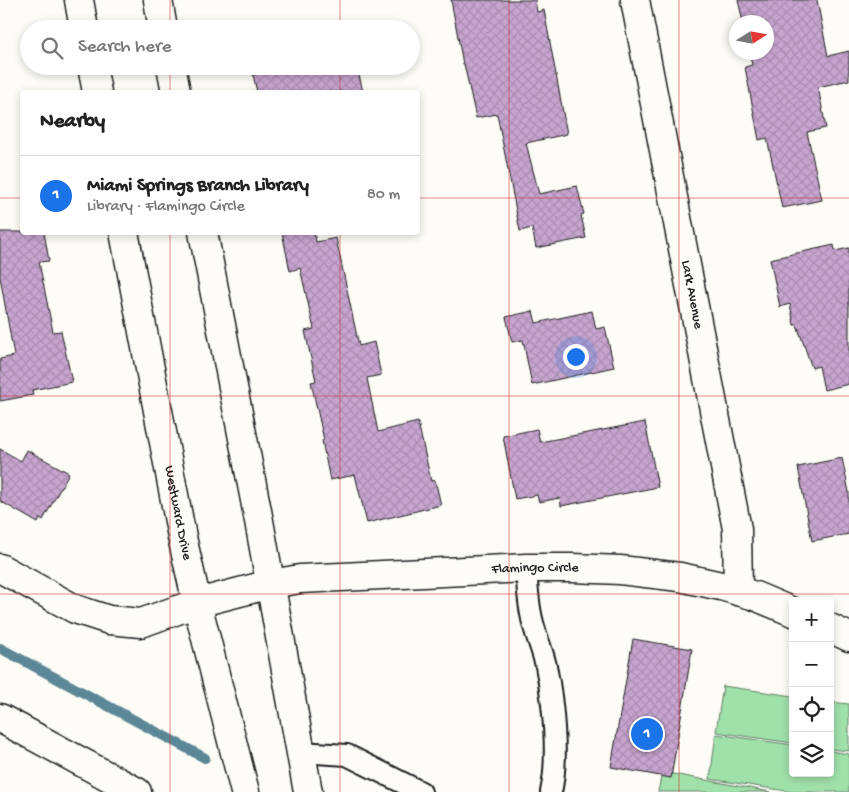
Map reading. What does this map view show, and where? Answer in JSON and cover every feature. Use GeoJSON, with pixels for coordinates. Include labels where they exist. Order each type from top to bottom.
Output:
{"type":"FeatureCollection","features":[{"type":"Feature","properties":{"kind":"street"},"geometry":{"type":"LineString","coordinates":[[79,0],[82,20]]}},
{"type":"Feature","properties":{"kind":"street"},"geometry":{"type":"LineString","coordinates":[[158,0],[162,20]]}},
{"type":"Feature","properties":{"kind":"street","name":"Lark Avenue"},"geometry":{"type":"LineString","coordinates":[[635,0],[737,528],[738,591]]}},
{"type":"Feature","properties":{"kind":"street"},"geometry":{"type":"LineString","coordinates":[[94,75],[97,90]]}},
{"type":"Feature","properties":{"kind":"street"},"geometry":{"type":"LineString","coordinates":[[173,75],[176,90]]}},
{"type":"Feature","properties":{"kind":"street","name":"Westward Drive"},"geometry":{"type":"LineString","coordinates":[[125,235],[182,537],[197,604],[246,792]]}},
{"type":"Feature","properties":{"kind":"street"},"geometry":{"type":"LineString","coordinates":[[204,235],[271,584],[308,792]]}},
{"type":"Feature","properties":{"kind":"street","name":"Flamingo Circle"},"geometry":{"type":"LineString","coordinates":[[0,568],[76,608],[109,620],[141,623],[197,604],[271,584],[316,578],[526,568],[620,570],[680,576],[738,591],[789,610]]}},
{"type":"Feature","properties":{"kind":"street"},"geometry":{"type":"LineString","coordinates":[[834,630],[849,637]]}},
{"type":"Feature","properties":{"kind":"street"},"geometry":{"type":"LineString","coordinates":[[0,718],[137,792]]}},
{"type":"Feature","properties":{"kind":"lane"},"geometry":{"type":"LineString","coordinates":[[526,568],[530,614],[545,664],[550,690],[554,747],[554,780],[551,792]]}},
{"type":"Feature","properties":{"kind":"lane"},"geometry":{"type":"LineString","coordinates":[[300,752],[347,755],[421,792]]}},
{"type":"Feature","properties":{"kind":"green space"},"geometry":{"type":"Polygon","coordinates":[[[723,686],[789,695],[789,742],[716,732],[723,686]]]}},
{"type":"Feature","properties":{"kind":"green space"},"geometry":{"type":"Polygon","coordinates":[[[834,702],[849,704],[849,751],[834,749],[834,702]]]}},
{"type":"Feature","properties":{"kind":"green space"},"geometry":{"type":"Polygon","coordinates":[[[716,734],[789,744],[789,777],[834,777],[834,752],[849,754],[849,792],[793,792],[710,779],[716,734]]]}},
{"type":"Feature","properties":{"kind":"green space"},"geometry":{"type":"Polygon","coordinates":[[[662,772],[771,792],[658,792],[662,772]]]}},
{"type":"Feature","properties":{"kind":"building"},"geometry":{"type":"Polygon","coordinates":[[[451,0],[535,0],[537,12],[544,10],[567,134],[526,143],[539,194],[577,186],[584,214],[581,215],[586,238],[536,248],[532,228],[520,231],[497,114],[476,118],[463,64],[451,0]]]}},
{"type":"Feature","properties":{"kind":"building"},"geometry":{"type":"Polygon","coordinates":[[[738,0],[817,0],[828,56],[849,51],[849,80],[818,87],[826,128],[807,132],[822,200],[782,208],[767,138],[759,140],[745,67],[752,65],[751,60],[774,60],[774,15],[741,15],[738,0]]]}},
{"type":"Feature","properties":{"kind":"building"},"geometry":{"type":"Polygon","coordinates":[[[253,75],[359,75],[363,90],[257,90],[253,75]]]}},
{"type":"Feature","properties":{"kind":"building"},"geometry":{"type":"Polygon","coordinates":[[[0,232],[20,232],[20,235],[45,235],[49,261],[39,262],[53,332],[61,331],[72,382],[32,390],[33,395],[0,401],[0,359],[14,356],[0,277],[0,232]]]}},
{"type":"Feature","properties":{"kind":"building"},"geometry":{"type":"Polygon","coordinates":[[[283,235],[315,235],[316,242],[336,238],[359,346],[374,342],[381,375],[367,378],[378,432],[418,422],[431,481],[435,480],[441,505],[367,523],[355,475],[330,480],[322,441],[324,440],[311,382],[316,381],[305,331],[314,329],[300,268],[290,271],[283,235]]]}},
{"type":"Feature","properties":{"kind":"building"},"geometry":{"type":"Polygon","coordinates":[[[834,245],[835,251],[849,248],[849,384],[824,390],[819,366],[812,368],[797,325],[794,325],[790,304],[780,307],[770,259],[834,245]]]}},
{"type":"Feature","properties":{"kind":"building"},"geometry":{"type":"Polygon","coordinates":[[[533,311],[536,323],[592,311],[596,329],[605,327],[614,367],[532,385],[523,340],[512,342],[506,317],[533,311]]]}},
{"type":"Feature","properties":{"kind":"building"},"geometry":{"type":"Polygon","coordinates":[[[645,422],[658,487],[561,506],[560,498],[539,502],[537,495],[515,499],[503,436],[537,429],[540,442],[645,422]]]}},
{"type":"Feature","properties":{"kind":"building"},"geometry":{"type":"Polygon","coordinates":[[[0,449],[21,461],[27,450],[69,473],[43,520],[40,518],[38,523],[0,501],[0,449]]]}},
{"type":"Feature","properties":{"kind":"building"},"geometry":{"type":"Polygon","coordinates":[[[842,458],[849,492],[849,534],[812,541],[798,467],[842,458]]]}},
{"type":"Feature","properties":{"kind":"building"},"geometry":{"type":"Polygon","coordinates":[[[633,639],[692,649],[671,778],[611,767],[633,639]]]}},
{"type":"Feature","properties":{"kind":"waterway"},"geometry":{"type":"LineString","coordinates":[[0,648],[205,758]]}},
{"type":"Feature","properties":{"kind":"place","name":"Miami Springs Branch Library"},"geometry":{"type":"Point","coordinates":[647,734]}}]}
